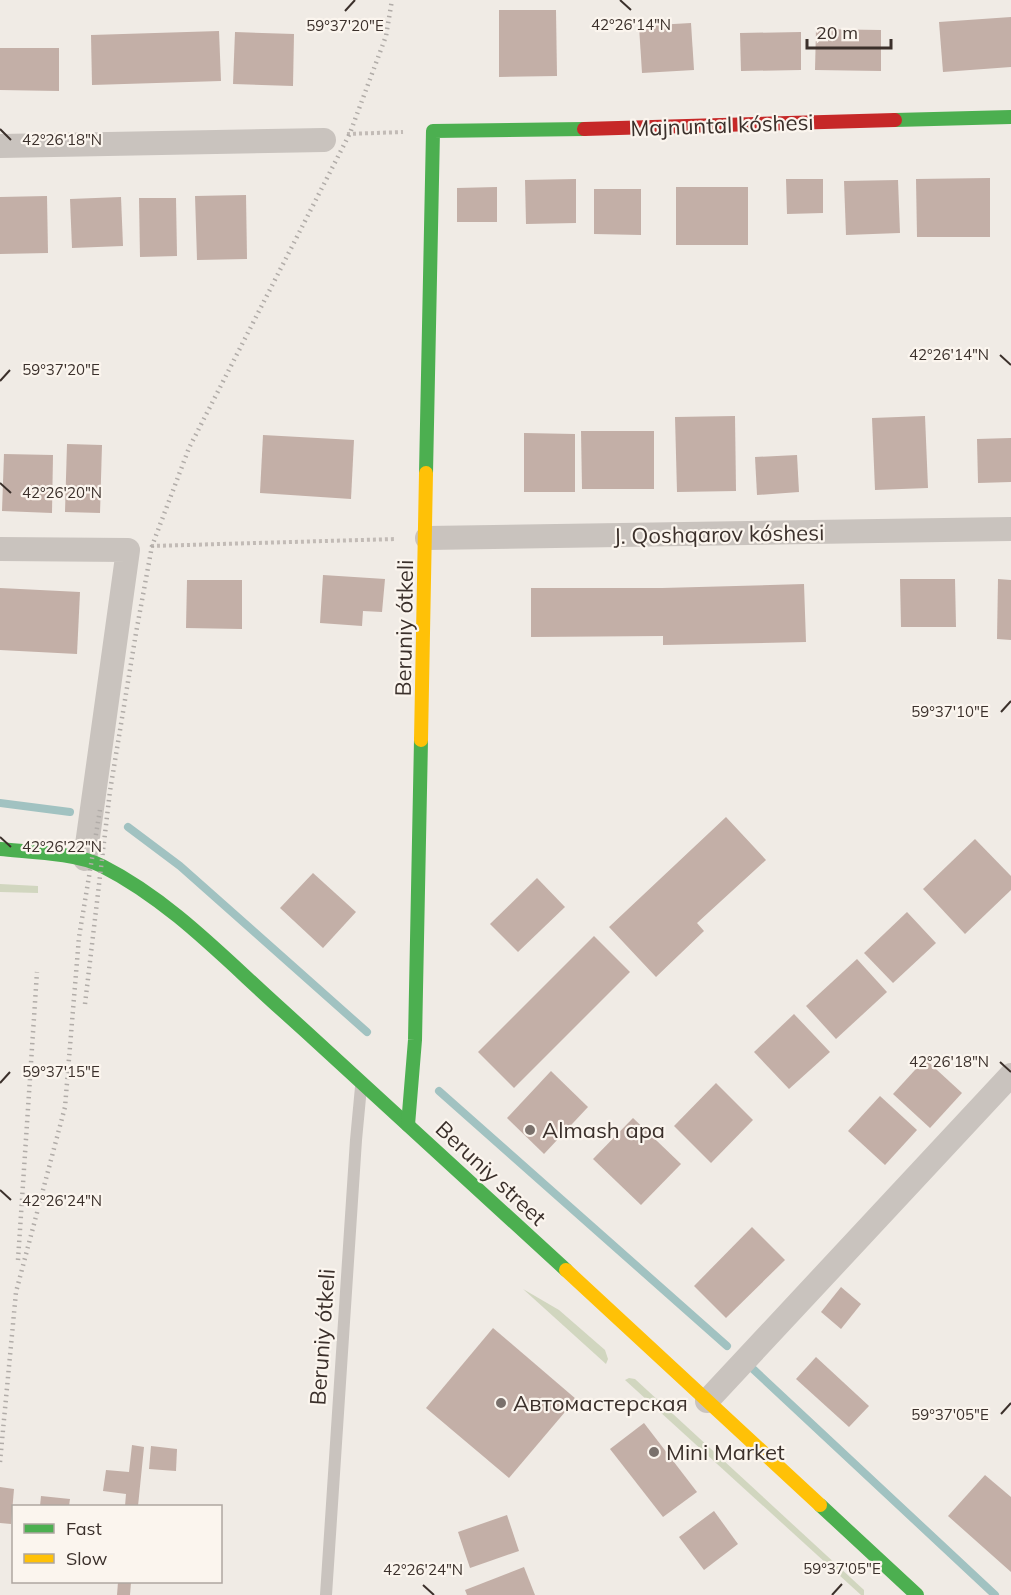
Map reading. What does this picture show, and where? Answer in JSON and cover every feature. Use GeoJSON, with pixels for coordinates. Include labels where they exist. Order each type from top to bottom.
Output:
{"type":"FeatureCollection","features":[{"type":"Feature","properties":{"kind":"street","name":"Majnuntal kóshesi"},"geometry":{"type":"LineString","coordinates":[[434,131],[599,129],[1011,117]]}},
{"type":"Feature","properties":{"kind":"street","name":"Beruniy ótkeli"},"geometry":{"type":"LineString","coordinates":[[408,1125],[416,1040],[434,131]]}},
{"type":"Feature","properties":{"kind":"street"},"geometry":{"type":"LineString","coordinates":[[0,147],[324,140]]}},
{"type":"Feature","properties":{"kind":"street","name":"J. Qoshqarov kóshesi"},"geometry":{"type":"LineString","coordinates":[[427,538],[1011,529]]}},
{"type":"Feature","properties":{"kind":"street"},"geometry":{"type":"LineString","coordinates":[[0,549],[128,550],[85,859]]}},
{"type":"Feature","properties":{"kind":"street","name":"Beruniy street"},"geometry":{"type":"LineString","coordinates":[[0,849],[85,859],[101,865],[141,889],[180,918],[362,1082],[917,1595]]}},
{"type":"Feature","properties":{"kind":"street"},"geometry":{"type":"LineString","coordinates":[[706,1401],[1011,1075]]}},
{"type":"Feature","properties":{"kind":"lane","name":"Beruniy ótkeli"},"geometry":{"type":"LineString","coordinates":[[326,1595],[356,1140],[362,1082]]}},
{"type":"Feature","properties":{"kind":"path"},"geometry":{"type":"LineString","coordinates":[[324,140],[350,133],[434,131]]}},
{"type":"Feature","properties":{"kind":"path"},"geometry":{"type":"LineString","coordinates":[[128,550],[152,546],[427,538]]}},
{"type":"Feature","properties":{"kind":"green space"},"geometry":{"type":"Polygon","coordinates":[[[0,884],[38,886],[38,893],[0,892],[0,884]]]}},
{"type":"Feature","properties":{"kind":"green space"},"geometry":{"type":"Polygon","coordinates":[[[523,1289],[559,1310],[605,1350],[608,1359],[606,1364],[523,1289]]]}},
{"type":"Feature","properties":{"kind":"green space"},"geometry":{"type":"Polygon","coordinates":[[[635,1379],[864,1590],[864,1595],[861,1595],[625,1380],[635,1379]]]}},
{"type":"Feature","properties":{"kind":"building"},"geometry":{"type":"Polygon","coordinates":[[[499,10],[556,10],[557,76],[499,77],[499,10]]]}},
{"type":"Feature","properties":{"kind":"building"},"geometry":{"type":"Polygon","coordinates":[[[1011,17],[1011,67],[943,72],[939,22],[1011,17]]]}},
{"type":"Feature","properties":{"kind":"building"},"geometry":{"type":"Polygon","coordinates":[[[691,23],[694,70],[642,73],[639,26],[691,23]]]}},
{"type":"Feature","properties":{"kind":"building"},"geometry":{"type":"Polygon","coordinates":[[[816,29],[881,30],[881,71],[815,70],[816,29]]]}},
{"type":"Feature","properties":{"kind":"building"},"geometry":{"type":"Polygon","coordinates":[[[219,31],[221,81],[92,85],[91,35],[219,31]]]}},
{"type":"Feature","properties":{"kind":"building"},"geometry":{"type":"Polygon","coordinates":[[[235,32],[294,34],[293,86],[233,84],[235,32]]]}},
{"type":"Feature","properties":{"kind":"building"},"geometry":{"type":"Polygon","coordinates":[[[801,32],[801,70],[741,71],[740,33],[801,32]]]}},
{"type":"Feature","properties":{"kind":"building"},"geometry":{"type":"Polygon","coordinates":[[[0,48],[59,48],[59,91],[0,90],[0,48]]]}},
{"type":"Feature","properties":{"kind":"building"},"geometry":{"type":"Polygon","coordinates":[[[990,178],[990,237],[917,237],[916,179],[990,178]]]}},
{"type":"Feature","properties":{"kind":"building"},"geometry":{"type":"Polygon","coordinates":[[[576,179],[576,223],[526,224],[525,180],[576,179]]]}},
{"type":"Feature","properties":{"kind":"building"},"geometry":{"type":"Polygon","coordinates":[[[786,179],[823,179],[823,213],[787,214],[786,179]]]}},
{"type":"Feature","properties":{"kind":"building"},"geometry":{"type":"Polygon","coordinates":[[[898,180],[900,233],[846,235],[844,181],[898,180]]]}},
{"type":"Feature","properties":{"kind":"building"},"geometry":{"type":"Polygon","coordinates":[[[497,187],[497,222],[457,222],[457,188],[497,187]]]}},
{"type":"Feature","properties":{"kind":"building"},"geometry":{"type":"Polygon","coordinates":[[[676,187],[748,187],[748,245],[676,245],[676,187]]]}},
{"type":"Feature","properties":{"kind":"building"},"geometry":{"type":"Polygon","coordinates":[[[594,189],[641,189],[641,235],[594,234],[594,189]]]}},
{"type":"Feature","properties":{"kind":"building"},"geometry":{"type":"Polygon","coordinates":[[[246,195],[247,259],[197,260],[195,196],[246,195]]]}},
{"type":"Feature","properties":{"kind":"building"},"geometry":{"type":"Polygon","coordinates":[[[47,196],[48,253],[0,254],[0,197],[47,196]]]}},
{"type":"Feature","properties":{"kind":"building"},"geometry":{"type":"Polygon","coordinates":[[[121,197],[123,246],[72,248],[70,199],[121,197]]]}},
{"type":"Feature","properties":{"kind":"building"},"geometry":{"type":"Polygon","coordinates":[[[139,198],[176,198],[177,256],[140,257],[139,198]]]}},
{"type":"Feature","properties":{"kind":"building"},"geometry":{"type":"Polygon","coordinates":[[[735,416],[736,491],[677,492],[675,417],[735,416]]]}},
{"type":"Feature","properties":{"kind":"building"},"geometry":{"type":"Polygon","coordinates":[[[925,416],[928,488],[875,490],[872,418],[925,416]]]}},
{"type":"Feature","properties":{"kind":"building"},"geometry":{"type":"Polygon","coordinates":[[[581,431],[654,431],[654,489],[582,489],[581,431]]]}},
{"type":"Feature","properties":{"kind":"building"},"geometry":{"type":"Polygon","coordinates":[[[524,433],[575,434],[575,492],[524,492],[524,433]]]}},
{"type":"Feature","properties":{"kind":"building"},"geometry":{"type":"Polygon","coordinates":[[[263,435],[354,440],[351,499],[260,493],[263,435]]]}},
{"type":"Feature","properties":{"kind":"building"},"geometry":{"type":"Polygon","coordinates":[[[1011,438],[1011,482],[978,483],[977,439],[1011,438]]]}},
{"type":"Feature","properties":{"kind":"building"},"geometry":{"type":"Polygon","coordinates":[[[67,444],[102,445],[100,513],[65,512],[67,444]]]}},
{"type":"Feature","properties":{"kind":"building"},"geometry":{"type":"Polygon","coordinates":[[[4,454],[53,455],[52,513],[2,511],[4,454]]]}},
{"type":"Feature","properties":{"kind":"building"},"geometry":{"type":"Polygon","coordinates":[[[797,455],[799,492],[757,495],[755,457],[797,455]]]}},
{"type":"Feature","properties":{"kind":"building"},"geometry":{"type":"Polygon","coordinates":[[[323,575],[385,579],[382,612],[363,611],[362,626],[320,623],[323,575]]]}},
{"type":"Feature","properties":{"kind":"building"},"geometry":{"type":"Polygon","coordinates":[[[900,579],[955,579],[956,627],[901,627],[900,579]]]}},
{"type":"Feature","properties":{"kind":"building"},"geometry":{"type":"Polygon","coordinates":[[[998,579],[1011,580],[1011,640],[997,639],[998,579]]]}},
{"type":"Feature","properties":{"kind":"building"},"geometry":{"type":"Polygon","coordinates":[[[187,580],[242,580],[242,629],[186,628],[187,580]]]}},
{"type":"Feature","properties":{"kind":"building"},"geometry":{"type":"Polygon","coordinates":[[[804,584],[806,642],[663,645],[663,636],[531,637],[531,588],[662,588],[804,584]]]}},
{"type":"Feature","properties":{"kind":"building"},"geometry":{"type":"Polygon","coordinates":[[[0,588],[80,592],[77,654],[0,650],[0,588]]]}},
{"type":"Feature","properties":{"kind":"building"},"geometry":{"type":"Polygon","coordinates":[[[726,817],[766,860],[697,923],[704,931],[656,977],[609,927],[726,817]]]}},
{"type":"Feature","properties":{"kind":"building"},"geometry":{"type":"Polygon","coordinates":[[[975,839],[1011,876],[1011,890],[965,934],[923,889],[975,839]]]}},
{"type":"Feature","properties":{"kind":"building"},"geometry":{"type":"Polygon","coordinates":[[[313,873],[356,912],[323,948],[280,908],[313,873]]]}},
{"type":"Feature","properties":{"kind":"building"},"geometry":{"type":"Polygon","coordinates":[[[537,878],[565,907],[518,952],[490,924],[537,878]]]}},
{"type":"Feature","properties":{"kind":"building"},"geometry":{"type":"Polygon","coordinates":[[[907,912],[936,943],[893,983],[864,953],[907,912]]]}},
{"type":"Feature","properties":{"kind":"building"},"geometry":{"type":"Polygon","coordinates":[[[594,936],[630,972],[514,1088],[478,1052],[594,936]]]}},
{"type":"Feature","properties":{"kind":"building"},"geometry":{"type":"Polygon","coordinates":[[[857,959],[887,992],[836,1039],[806,1006],[857,959]]]}},
{"type":"Feature","properties":{"kind":"building"},"geometry":{"type":"Polygon","coordinates":[[[794,1014],[830,1052],[789,1089],[754,1052],[794,1014]]]}},
{"type":"Feature","properties":{"kind":"building"},"geometry":{"type":"Polygon","coordinates":[[[925,1059],[962,1093],[930,1128],[893,1094],[925,1059]]]}},
{"type":"Feature","properties":{"kind":"building"},"geometry":{"type":"Polygon","coordinates":[[[551,1071],[588,1107],[544,1154],[507,1118],[551,1071]]]}},
{"type":"Feature","properties":{"kind":"building"},"geometry":{"type":"Polygon","coordinates":[[[716,1083],[753,1120],[711,1163],[674,1126],[716,1083]]]}},
{"type":"Feature","properties":{"kind":"building"},"geometry":{"type":"Polygon","coordinates":[[[880,1096],[917,1130],[885,1165],[848,1131],[880,1096]]]}},
{"type":"Feature","properties":{"kind":"building"},"geometry":{"type":"Polygon","coordinates":[[[633,1118],[681,1164],[641,1205],[593,1159],[633,1118]]]}},
{"type":"Feature","properties":{"kind":"building"},"geometry":{"type":"Polygon","coordinates":[[[752,1227],[785,1260],[726,1318],[694,1286],[752,1227]]]}},
{"type":"Feature","properties":{"kind":"building"},"geometry":{"type":"Polygon","coordinates":[[[841,1287],[861,1304],[841,1329],[821,1312],[841,1287]]]}},
{"type":"Feature","properties":{"kind":"building","name":"Автомастерская"},"geometry":{"type":"Polygon","coordinates":[[[493,1328],[576,1399],[509,1478],[426,1408],[493,1328]]]}},
{"type":"Feature","properties":{"kind":"building"},"geometry":{"type":"Polygon","coordinates":[[[816,1357],[869,1406],[849,1427],[796,1379],[816,1357]]]}},
{"type":"Feature","properties":{"kind":"building"},"geometry":{"type":"Polygon","coordinates":[[[644,1423],[697,1492],[663,1517],[610,1449],[644,1423]]]}},
{"type":"Feature","properties":{"kind":"building"},"geometry":{"type":"Polygon","coordinates":[[[132,1445],[144,1447],[138,1505],[125,1505],[126,1494],[103,1491],[106,1470],[129,1472],[132,1445]]]}},
{"type":"Feature","properties":{"kind":"building"},"geometry":{"type":"Polygon","coordinates":[[[151,1446],[177,1449],[176,1471],[149,1469],[151,1446]]]}},
{"type":"Feature","properties":{"kind":"building"},"geometry":{"type":"Polygon","coordinates":[[[985,1475],[1011,1497],[1011,1572],[948,1516],[985,1475]]]}},
{"type":"Feature","properties":{"kind":"building"},"geometry":{"type":"Polygon","coordinates":[[[0,1487],[14,1489],[11,1524],[0,1523],[0,1487]]]}},
{"type":"Feature","properties":{"kind":"building"},"geometry":{"type":"Polygon","coordinates":[[[41,1496],[70,1499],[69,1505],[40,1505],[41,1496]]]}},
{"type":"Feature","properties":{"kind":"building"},"geometry":{"type":"Polygon","coordinates":[[[714,1511],[738,1544],[704,1570],[679,1537],[714,1511]]]}},
{"type":"Feature","properties":{"kind":"building"},"geometry":{"type":"Polygon","coordinates":[[[507,1515],[519,1551],[470,1568],[458,1532],[507,1515]]]}},
{"type":"Feature","properties":{"kind":"building"},"geometry":{"type":"Polygon","coordinates":[[[524,1567],[535,1595],[467,1595],[465,1590],[524,1567]]]}},
{"type":"Feature","properties":{"kind":"building"},"geometry":{"type":"Polygon","coordinates":[[[118,1583],[131,1583],[130,1595],[117,1595],[118,1583]]]}},
{"type":"Feature","properties":{"kind":"waterway"},"geometry":{"type":"LineString","coordinates":[[0,803],[70,812]]}},
{"type":"Feature","properties":{"kind":"waterway"},"geometry":{"type":"LineString","coordinates":[[128,827],[180,866],[367,1032]]}},
{"type":"Feature","properties":{"kind":"waterway"},"geometry":{"type":"LineString","coordinates":[[439,1091],[727,1346]]}},
{"type":"Feature","properties":{"kind":"waterway"},"geometry":{"type":"LineString","coordinates":[[753,1369],[995,1595]]}},
{"type":"Feature","properties":{"kind":"railway"},"geometry":{"type":"LineString","coordinates":[[85,1004],[110,791],[152,546],[189,448],[350,133],[386,36],[392,0]]}},
{"type":"Feature","properties":{"kind":"railway"},"geometry":{"type":"LineString","coordinates":[[0,1462],[16,1292],[65,1107],[79,937],[100,810]]}},
{"type":"Feature","properties":{"kind":"railway"},"geometry":{"type":"LineString","coordinates":[[18,1260],[37,972]]}},
{"type":"Feature","properties":{"kind":"traffic: fast"},"geometry":{"type":"LineString","coordinates":[[895,120],[1011,117]]}},
{"type":"Feature","properties":{"kind":"traffic: fast"},"geometry":{"type":"LineString","coordinates":[[426,473],[433,131],[584,129]]}},
{"type":"Feature","properties":{"kind":"traffic: fast"},"geometry":{"type":"LineString","coordinates":[[408,1125],[415,1040],[421,740]]}},
{"type":"Feature","properties":{"kind":"traffic: fast"},"geometry":{"type":"LineString","coordinates":[[0,849],[52,854],[92,862],[127,880],[174,913],[566,1270]]}},
{"type":"Feature","properties":{"kind":"traffic: fast"},"geometry":{"type":"LineString","coordinates":[[820,1505],[917,1595]]}},
{"type":"Feature","properties":{"kind":"traffic: slow"},"geometry":{"type":"LineString","coordinates":[[421,740],[426,473]]}},
{"type":"Feature","properties":{"kind":"traffic: slow"},"geometry":{"type":"LineString","coordinates":[[566,1270],[820,1505]]}},
{"type":"Feature","properties":{"kind":"traffic: jam"},"geometry":{"type":"LineString","coordinates":[[584,129],[895,120]]}},
{"type":"Feature","properties":{"kind":"place","name":"Almash apa"},"geometry":{"type":"Point","coordinates":[530,1130]}},
{"type":"Feature","properties":{"kind":"place","name":"Автомастерская"},"geometry":{"type":"Point","coordinates":[501,1403]}},
{"type":"Feature","properties":{"kind":"place","name":"Mini Market"},"geometry":{"type":"Point","coordinates":[654,1452]}}]}
